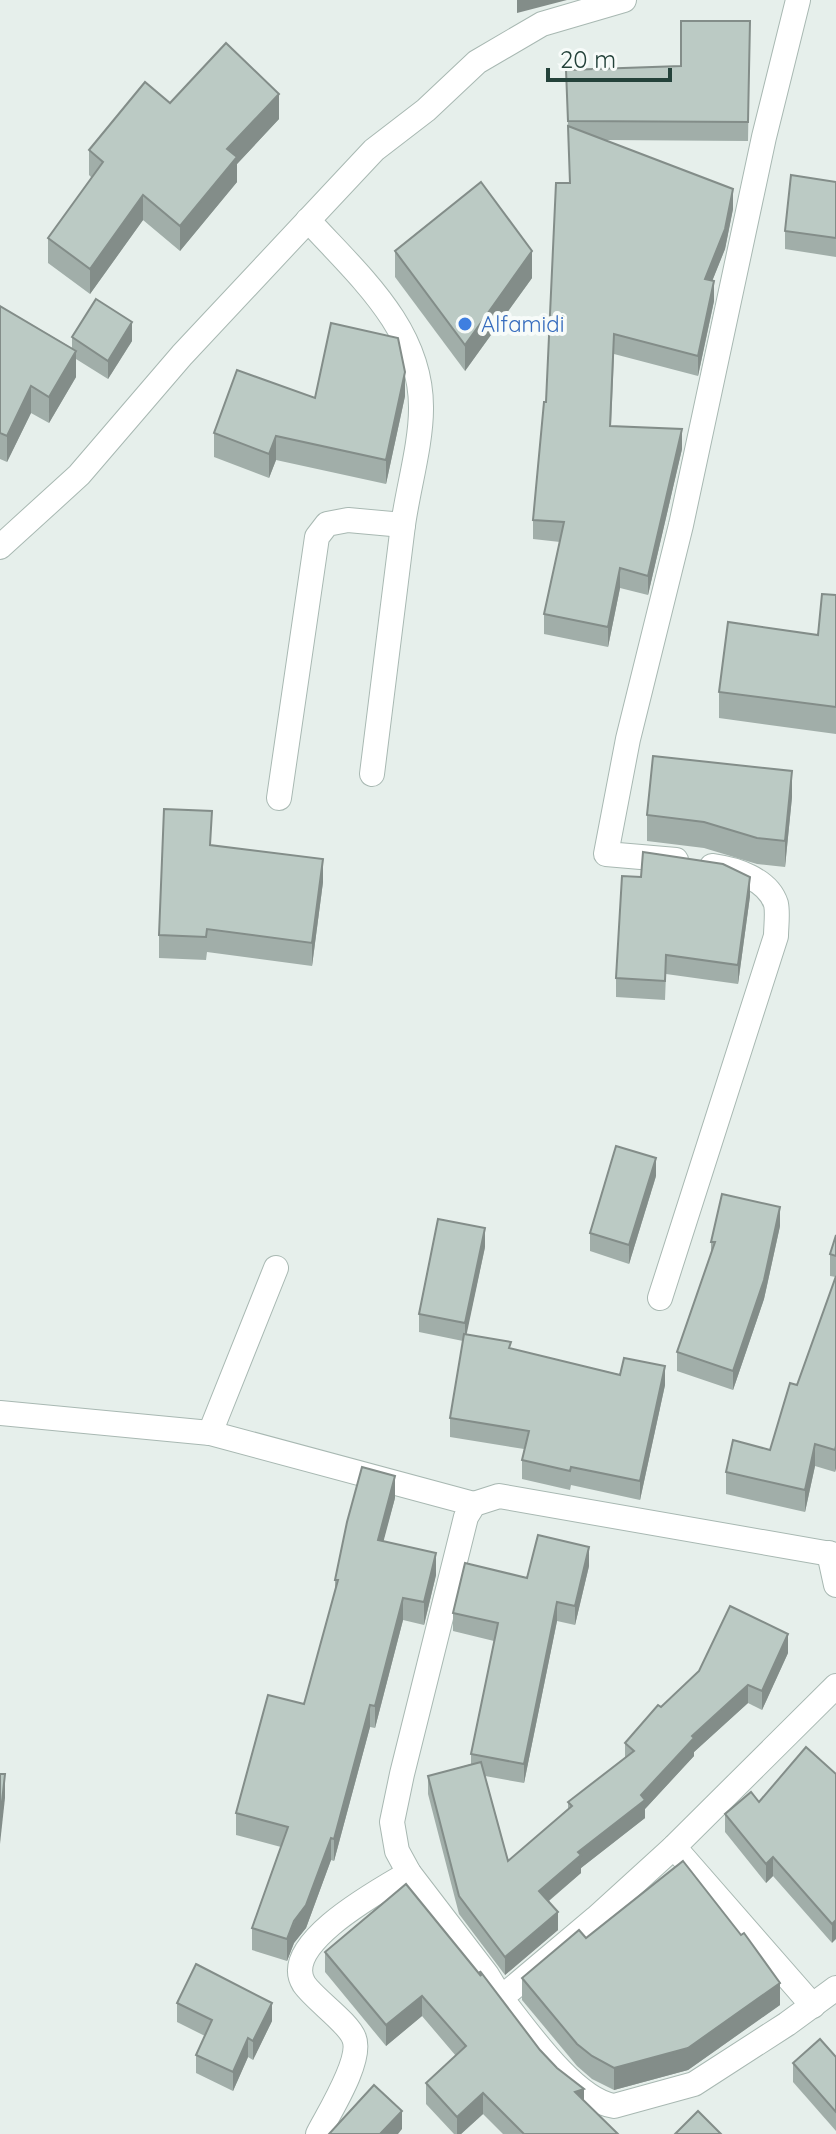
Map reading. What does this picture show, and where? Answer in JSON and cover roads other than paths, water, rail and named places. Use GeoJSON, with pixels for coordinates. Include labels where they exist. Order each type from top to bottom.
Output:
{"type":"FeatureCollection","features":[{"type":"Feature","properties":{"kind":"street"},"geometry":{"type":"LineString","coordinates":[[0,547],[79,475],[182,355],[374,150],[426,110],[477,62],[542,24],[624,0]]}},
{"type":"Feature","properties":{"kind":"street"},"geometry":{"type":"LineString","coordinates":[[660,1298],[776,936],[776,904],[766,890],[748,875],[726,868],[606,854],[628,739],[681,525],[761,152],[798,0]]}},
{"type":"Feature","properties":{"kind":"street"},"geometry":{"type":"LineString","coordinates":[[308,220],[384,302],[417,363],[422,410],[403,525],[372,774]]}},
{"type":"Feature","properties":{"kind":"street"},"geometry":{"type":"LineString","coordinates":[[279,798],[317,537],[327,524],[348,520],[403,525]]}},
{"type":"Feature","properties":{"kind":"street"},"geometry":{"type":"LineString","coordinates":[[210,1433],[276,1268]]}},
{"type":"Feature","properties":{"kind":"street"},"geometry":{"type":"LineString","coordinates":[[0,1413],[210,1433],[474,1504],[499,1496],[833,1554],[836,1585]]}},
{"type":"Feature","properties":{"kind":"street"},"geometry":{"type":"LineString","coordinates":[[474,1504],[466,1517],[392,1822],[397,1851],[409,1873],[501,1998],[539,2046],[577,2086],[603,2105],[614,2106],[694,2084],[836,1988]]}},
{"type":"Feature","properties":{"kind":"street"},"geometry":{"type":"LineString","coordinates":[[501,1998],[674,1847],[836,1686]]}},
{"type":"Feature","properties":{"kind":"street"},"geometry":{"type":"LineString","coordinates":[[674,1847],[813,2006]]}},
{"type":"Feature","properties":{"kind":"street"},"geometry":{"type":"LineString","coordinates":[[318,2134],[349,2073],[355,2051],[354,2037],[304,1983],[299,1966],[301,1959],[312,1942],[361,1901],[409,1873]]}},
{"type":"Feature","properties":{"kind":"place","name":"Alfamidi"},"geometry":{"type":"Point","coordinates":[465,324]}}]}
